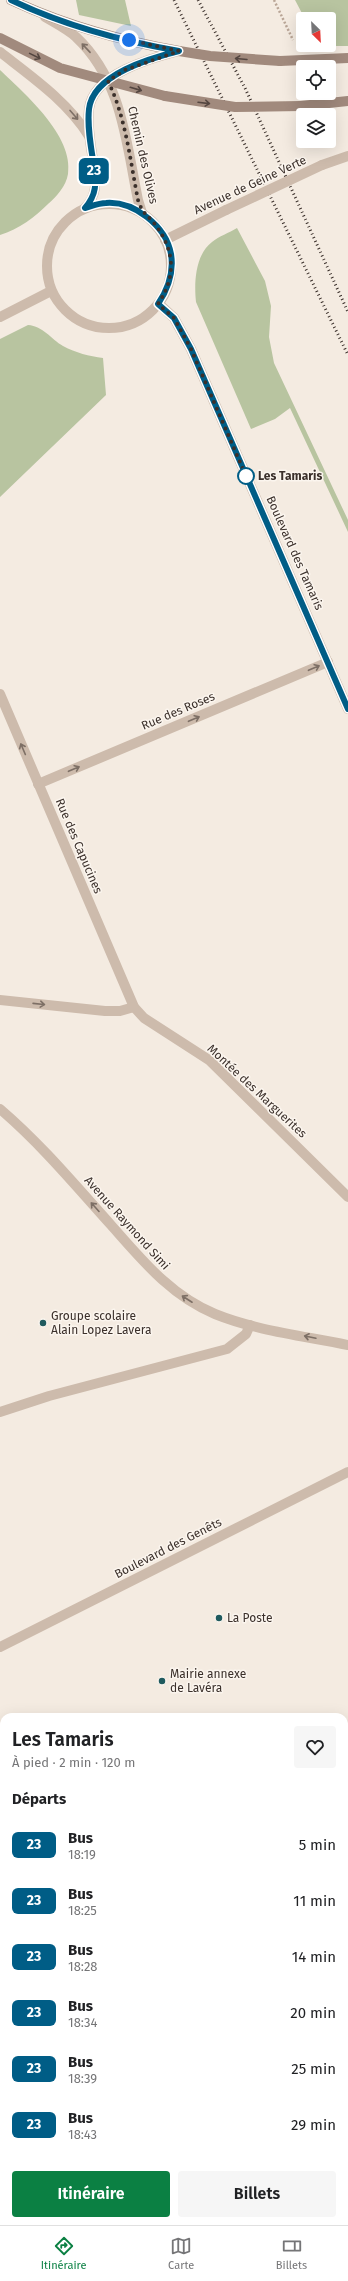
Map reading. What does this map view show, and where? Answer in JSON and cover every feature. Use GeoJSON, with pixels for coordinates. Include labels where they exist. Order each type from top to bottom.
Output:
{"type":"FeatureCollection","features":[{"type":"Feature","properties":{"kind":"main road","name":"Chemin des Olives"},"geometry":{"type":"LineString","coordinates":[[11,0],[45,16]]}},
{"type":"Feature","properties":{"kind":"main road"},"geometry":{"type":"LineString","coordinates":[[45,16],[139,42],[179,51],[210,56],[280,61],[296,60]]}},
{"type":"Feature","properties":{"kind":"main road"},"geometry":{"type":"LineString","coordinates":[[0,38],[60,68],[165,96],[235,107],[301,106],[348,101]]}},
{"type":"Feature","properties":{"kind":"main road"},"geometry":{"type":"LineString","coordinates":[[303,60],[348,58]]}},
{"type":"Feature","properties":{"kind":"street","name":"Chemin des Olives"},"geometry":{"type":"LineString","coordinates":[[45,16],[75,36],[90,52],[108,81],[115,96],[123,121],[138,200],[142,213]]}},
{"type":"Feature","properties":{"kind":"street"},"geometry":{"type":"LineString","coordinates":[[85,208],[106,202],[127,205],[142,213],[156,226],[165,240],[171,254],[171,274],[166,293],[158,304],[137,322],[116,328],[96,327],[77,320],[63,308],[51,291],[47,275],[47,257],[54,237],[69,220],[92,201],[96,186],[90,138],[89,107],[99,88],[125,70],[148,60],[179,51]]}},
{"type":"Feature","properties":{"kind":"street"},"geometry":{"type":"LineString","coordinates":[[0,52],[54,95],[81,123],[90,138]]}},
{"type":"Feature","properties":{"kind":"street","name":"Avenue de Geine Verte"},"geometry":{"type":"LineString","coordinates":[[165,240],[322,165],[348,156]]}},
{"type":"Feature","properties":{"kind":"street"},"geometry":{"type":"LineString","coordinates":[[0,317],[51,291]]}},
{"type":"Feature","properties":{"kind":"street","name":"Boulevard des Tamaris"},"geometry":{"type":"LineString","coordinates":[[158,304],[174,318],[191,349],[348,709]]}},
{"type":"Feature","properties":{"kind":"street","name":"Rue des Roses"},"geometry":{"type":"LineString","coordinates":[[38,784],[328,662]]}},
{"type":"Feature","properties":{"kind":"street","name":"Rue des Capucines"},"geometry":{"type":"LineString","coordinates":[[0,694],[134,1008]]}},
{"type":"Feature","properties":{"kind":"street"},"geometry":{"type":"LineString","coordinates":[[0,1000],[105,1011],[120,1011],[134,1008]]}},
{"type":"Feature","properties":{"kind":"street","name":"Montée des Marguerites"},"geometry":{"type":"LineString","coordinates":[[134,1008],[144,1018],[209,1060],[348,1197]]}},
{"type":"Feature","properties":{"kind":"street","name":"Avenue Raymond Simi"},"geometry":{"type":"LineString","coordinates":[[0,1110],[33,1138],[157,1277],[188,1300],[216,1314],[250,1325],[348,1345]]}},
{"type":"Feature","properties":{"kind":"street"},"geometry":{"type":"LineString","coordinates":[[0,1412],[49,1396],[227,1349],[246,1334],[250,1325]]}},
{"type":"Feature","properties":{"kind":"street","name":"Boulevard des Genêts"},"geometry":{"type":"LineString","coordinates":[[0,1647],[348,1472]]}},
{"type":"Feature","properties":{"kind":"path"},"geometry":{"type":"LineString","coordinates":[[274,0],[303,60]]}},
{"type":"Feature","properties":{"kind":"green space"},"geometry":{"type":"Polygon","coordinates":[[[76,0],[125,0],[131,26],[79,15],[76,0]]]}},
{"type":"Feature","properties":{"kind":"green space"},"geometry":{"type":"Polygon","coordinates":[[[295,0],[348,0],[348,46],[336,46],[336,12],[301,12],[295,0]]]}},
{"type":"Feature","properties":{"kind":"green space"},"geometry":{"type":"Polygon","coordinates":[[[0,70],[34,103],[56,131],[68,160],[68,174],[61,190],[43,209],[20,226],[0,235],[0,70]]]}},
{"type":"Feature","properties":{"kind":"green space"},"geometry":{"type":"Polygon","coordinates":[[[237,228],[265,281],[271,306],[269,337],[274,363],[348,520],[348,532],[290,408],[275,419],[251,429],[196,302],[195,286],[197,270],[202,254],[215,240],[237,228]]]}},
{"type":"Feature","properties":{"kind":"green space"},"geometry":{"type":"Polygon","coordinates":[[[28,325],[43,330],[63,346],[83,354],[103,358],[106,395],[0,497],[0,339],[28,325]]]}},
{"type":"Feature","properties":{"kind":"railway"},"geometry":{"type":"LineString","coordinates":[[174,0],[348,355]]}},
{"type":"Feature","properties":{"kind":"railway"},"geometry":{"type":"LineString","coordinates":[[198,0],[245,88],[348,312]]}},
{"type":"Feature","properties":{"kind":"bus line","name":"23"},"geometry":{"type":"LineString","coordinates":[[11,0],[45,16],[155,47],[179,51],[161,56],[125,70],[99,88],[93,97],[89,107],[89,120],[96,186],[92,201],[85,208],[106,202],[127,205],[142,213],[156,226],[165,240],[171,254],[171,274],[166,293],[158,304],[174,318],[191,349],[348,709]]}},
{"type":"Feature","properties":{"kind":"place","name":"Les Tamaris"},"geometry":{"type":"Point","coordinates":[246,476]}},
{"type":"Feature","properties":{"kind":"place","name":"Groupe scolaire Alain Lopez Lavera"},"geometry":{"type":"Point","coordinates":[43,1323]}},
{"type":"Feature","properties":{"kind":"place","name":"La Poste"},"geometry":{"type":"Point","coordinates":[219,1618]}},
{"type":"Feature","properties":{"kind":"place","name":"Mairie annexe de Lavéra"},"geometry":{"type":"Point","coordinates":[162,1681]}},
{"type":"Feature","properties":{"kind":"route"},"geometry":{"type":"LineString","coordinates":[[129,40],[155,47],[179,51],[161,56],[125,70],[108,81],[115,96],[123,121],[138,200],[142,213],[156,226],[165,240],[171,254],[171,274],[166,293],[158,304],[174,318],[183,333],[209,388],[247,477],[246,476]]}}]}
